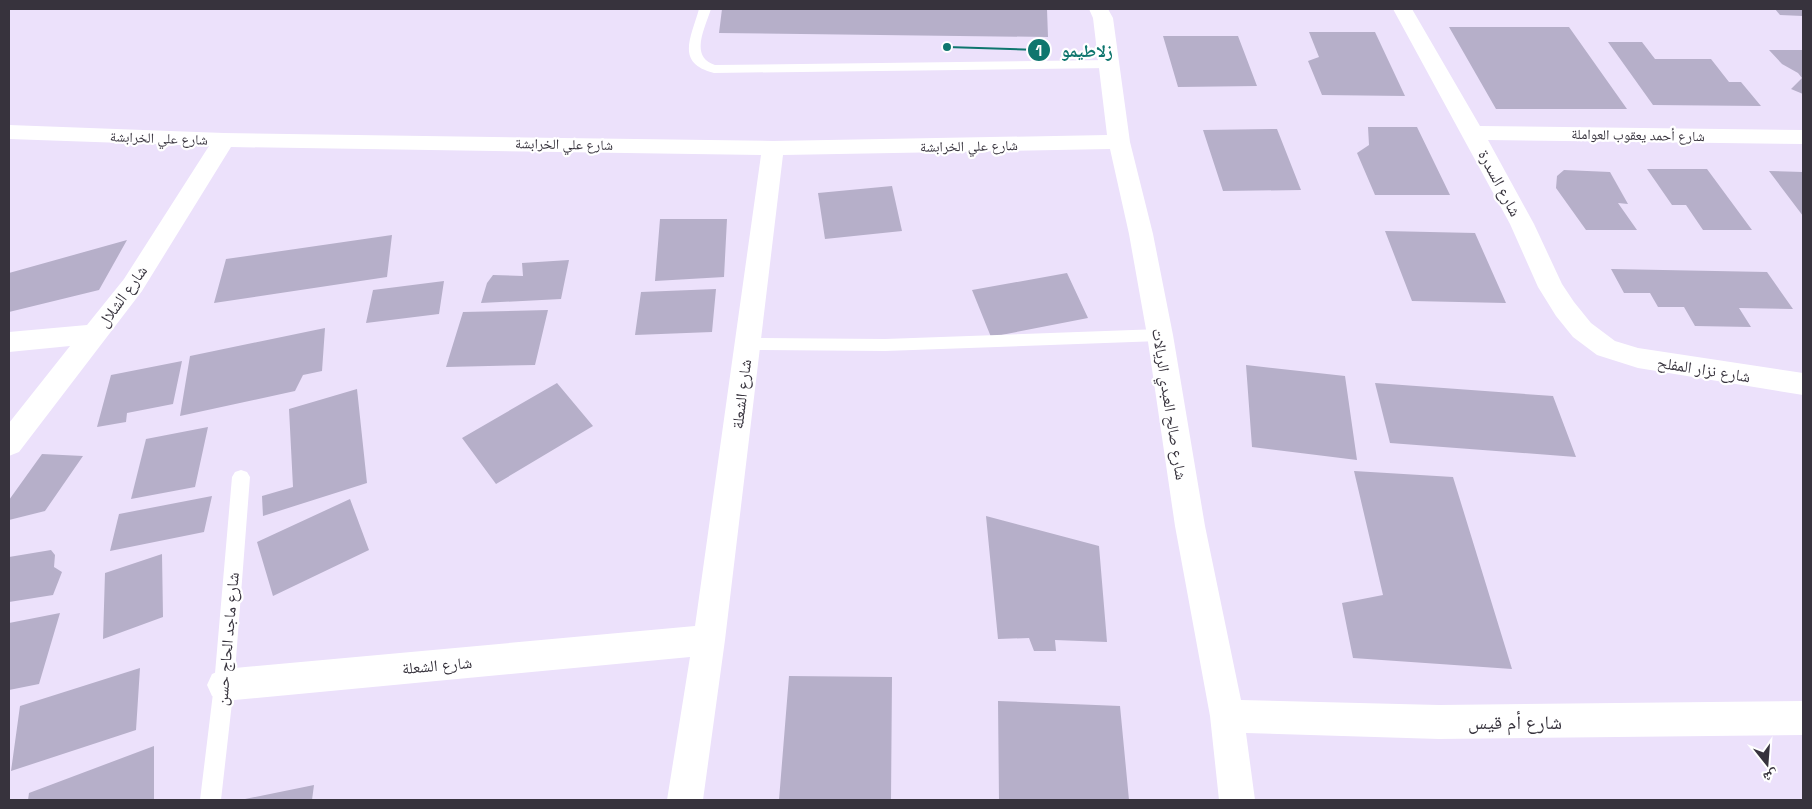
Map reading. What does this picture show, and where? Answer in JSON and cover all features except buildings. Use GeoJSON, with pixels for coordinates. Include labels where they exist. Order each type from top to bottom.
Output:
{"type":"FeatureCollection","features":[{"type":"Feature","properties":{"kind":"street","name":"شارع صالح العبدي الريالات"},"geometry":{"type":"LineString","coordinates":[[1099,9],[1103,18],[1119,142],[1160,335],[1190,526],[1227,716],[1237,800]]}},
{"type":"Feature","properties":{"kind":"street","name":"شارع السدرة"},"geometry":{"type":"LineString","coordinates":[[1403,9],[1473,133],[1560,302],[1582,330],[1606,348]]}},
{"type":"Feature","properties":{"kind":"street","name":"شارع علي الخرابشة"},"geometry":{"type":"LineString","coordinates":[[9,132],[224,140],[773,148],[1119,142]]}},
{"type":"Feature","properties":{"kind":"street","name":"شارع أحمد يعقوب العواملة"},"geometry":{"type":"LineString","coordinates":[[1473,133],[1803,137]]}},
{"type":"Feature","properties":{"kind":"street","name":"شارع الشلال"},"geometry":{"type":"LineString","coordinates":[[9,444],[132,285],[224,140]]}},
{"type":"Feature","properties":{"kind":"street","name":"شارع الشعلة"},"geometry":{"type":"LineString","coordinates":[[684,800],[709,640],[773,148]]}},
{"type":"Feature","properties":{"kind":"street"},"geometry":{"type":"LineString","coordinates":[[9,342],[95,334]]}},
{"type":"Feature","properties":{"kind":"street","name":"شارع نزار المفلح"},"geometry":{"type":"LineString","coordinates":[[1606,348],[1638,358],[1803,384]]}},
{"type":"Feature","properties":{"kind":"street","name":"شارع الشعلة"},"geometry":{"type":"LineString","coordinates":[[224,685],[709,640]]}},
{"type":"Feature","properties":{"kind":"street","name":"شارع أم قيس"},"geometry":{"type":"LineString","coordinates":[[1227,716],[1439,722],[1803,718]]}},
{"type":"Feature","properties":{"kind":"lane"},"geometry":{"type":"LineString","coordinates":[[705,9],[694,49],[694,57],[702,64],[714,69],[1109,64]]}},
{"type":"Feature","properties":{"kind":"lane"},"geometry":{"type":"LineString","coordinates":[[747,344],[885,344],[1160,335]]}},
{"type":"Feature","properties":{"kind":"lane","name":"شارع ماجد الحاج حسن"},"geometry":{"type":"LineString","coordinates":[[210,800],[224,685],[241,478]]}},
{"type":"Feature","properties":{"kind":"place","name":"زلاطيمو"},"geometry":{"type":"Point","coordinates":[947,47]}}]}
